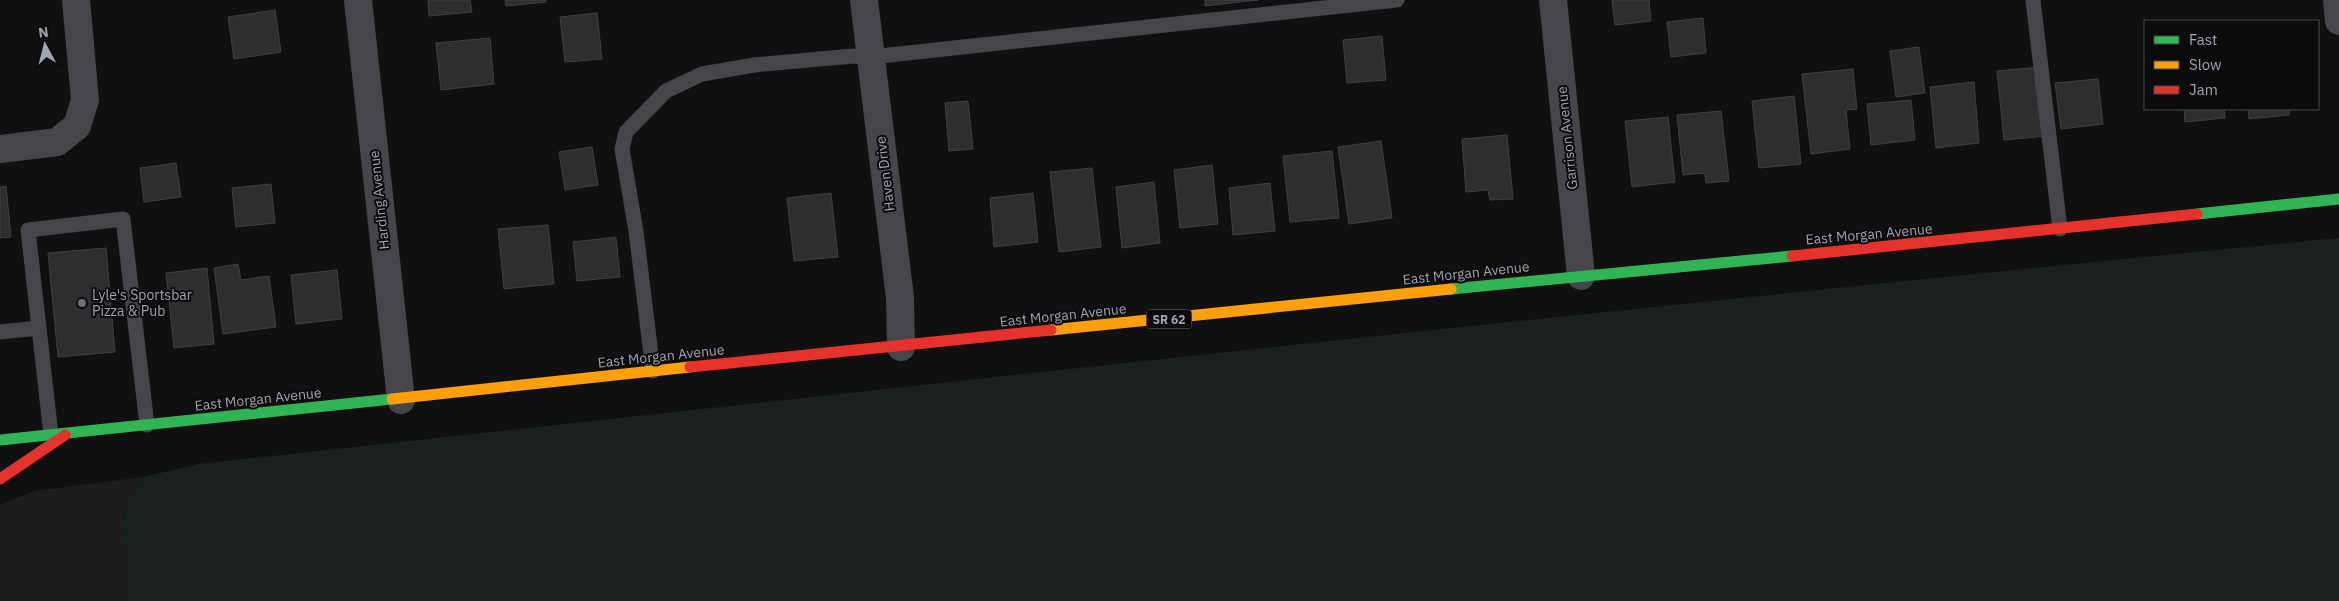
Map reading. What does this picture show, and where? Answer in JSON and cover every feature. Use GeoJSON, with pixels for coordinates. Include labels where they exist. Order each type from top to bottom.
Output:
{"type":"FeatureCollection","features":[{"type":"Feature","properties":{"kind":"main road","name":"East Morgan Avenue"},"geometry":{"type":"LineString","coordinates":[[0,440],[401,400],[653,371],[901,348],[1581,276],[2060,229],[2339,199]]}},
{"type":"Feature","properties":{"kind":"main road"},"geometry":{"type":"LineString","coordinates":[[0,479],[68,434]]}},
{"type":"Feature","properties":{"kind":"street"},"geometry":{"type":"LineString","coordinates":[[0,149],[58,142],[76,126],[85,100],[76,0]]}},
{"type":"Feature","properties":{"kind":"street","name":"Harding Avenue"},"geometry":{"type":"LineString","coordinates":[[358,0],[401,400]]}},
{"type":"Feature","properties":{"kind":"street","name":"Haven Drive"},"geometry":{"type":"LineString","coordinates":[[864,0],[900,298],[901,348]]}},
{"type":"Feature","properties":{"kind":"street","name":"Garrison Avenue"},"geometry":{"type":"LineString","coordinates":[[1553,0],[1581,276]]}},
{"type":"Feature","properties":{"kind":"street"},"geometry":{"type":"LineString","coordinates":[[2337,0],[2339,21]]}},
{"type":"Feature","properties":{"kind":"lane"},"geometry":{"type":"LineString","coordinates":[[653,371],[636,231],[622,149],[626,132],[666,91],[702,74],[754,65],[853,56],[871,57],[1397,0]]}},
{"type":"Feature","properties":{"kind":"lane"},"geometry":{"type":"LineString","coordinates":[[2034,0],[2060,229]]}},
{"type":"Feature","properties":{"kind":"lane"},"geometry":{"type":"LineString","coordinates":[[51,435],[28,230],[123,219],[147,425]]}},
{"type":"Feature","properties":{"kind":"lane"},"geometry":{"type":"LineString","coordinates":[[0,332],[39,328]]}},
{"type":"Feature","properties":{"kind":"shaded area"},"geometry":{"type":"Polygon","coordinates":[[[2339,238],[2339,601],[131,601],[123,540],[125,506],[143,477],[199,464],[1536,319],[2339,238]]]}},
{"type":"Feature","properties":{"kind":"shaded area"},"geometry":{"type":"Polygon","coordinates":[[[143,477],[125,506],[123,540],[131,601],[0,601],[0,505],[35,491],[143,477]]]}},
{"type":"Feature","properties":{"kind":"building"},"geometry":{"type":"Polygon","coordinates":[[[428,0],[470,0],[472,12],[429,16],[428,0]]]}},
{"type":"Feature","properties":{"kind":"building"},"geometry":{"type":"Polygon","coordinates":[[[505,0],[546,0],[546,2],[506,6],[505,0]]]}},
{"type":"Feature","properties":{"kind":"building"},"geometry":{"type":"Polygon","coordinates":[[[1205,0],[1258,0],[1205,6],[1205,0]]]}},
{"type":"Feature","properties":{"kind":"building"},"geometry":{"type":"Polygon","coordinates":[[[1612,0],[1649,0],[1651,21],[1615,25],[1612,0]]]}},
{"type":"Feature","properties":{"kind":"building"},"geometry":{"type":"Polygon","coordinates":[[[275,10],[281,52],[234,59],[228,17],[275,10]]]}},
{"type":"Feature","properties":{"kind":"building"},"geometry":{"type":"Polygon","coordinates":[[[597,13],[602,59],[565,62],[560,17],[597,13]]]}},
{"type":"Feature","properties":{"kind":"building"},"geometry":{"type":"Polygon","coordinates":[[[1703,18],[1706,53],[1671,57],[1667,22],[1703,18]]]}},
{"type":"Feature","properties":{"kind":"building"},"geometry":{"type":"Polygon","coordinates":[[[1382,36],[1386,80],[1347,83],[1343,40],[1382,36]]]}},
{"type":"Feature","properties":{"kind":"building"},"geometry":{"type":"Polygon","coordinates":[[[490,38],[494,84],[441,90],[436,43],[490,38]]]}},
{"type":"Feature","properties":{"kind":"building"},"geometry":{"type":"Polygon","coordinates":[[[1919,47],[1925,93],[1896,97],[1890,51],[1919,47]]]}},
{"type":"Feature","properties":{"kind":"building"},"geometry":{"type":"Polygon","coordinates":[[[2040,67],[2047,136],[2004,140],[1997,71],[2040,67]]]}},
{"type":"Feature","properties":{"kind":"building"},"geometry":{"type":"Polygon","coordinates":[[[1853,69],[1857,109],[1846,110],[1850,149],[1811,154],[1802,74],[1853,69]]]}},
{"type":"Feature","properties":{"kind":"building"},"geometry":{"type":"Polygon","coordinates":[[[2098,79],[2103,124],[2061,129],[2055,83],[2098,79]]]}},
{"type":"Feature","properties":{"kind":"building"},"geometry":{"type":"Polygon","coordinates":[[[1974,82],[1979,143],[1936,148],[1930,87],[1974,82]]]}},
{"type":"Feature","properties":{"kind":"building"},"geometry":{"type":"Polygon","coordinates":[[[1794,96],[1801,164],[1759,168],[1752,101],[1794,96]]]}},
{"type":"Feature","properties":{"kind":"building"},"geometry":{"type":"Polygon","coordinates":[[[1911,100],[1915,140],[1871,145],[1867,104],[1911,100]]]}},
{"type":"Feature","properties":{"kind":"building"},"geometry":{"type":"Polygon","coordinates":[[[968,101],[973,149],[949,151],[945,103],[968,101]]]}},
{"type":"Feature","properties":{"kind":"building"},"geometry":{"type":"Polygon","coordinates":[[[2184,110],[2224,110],[2225,118],[2185,122],[2184,110]]]}},
{"type":"Feature","properties":{"kind":"building"},"geometry":{"type":"Polygon","coordinates":[[[2248,110],[2289,110],[2289,115],[2249,119],[2248,110]]]}},
{"type":"Feature","properties":{"kind":"building"},"geometry":{"type":"Polygon","coordinates":[[[1721,111],[1729,181],[1706,183],[1705,173],[1683,175],[1677,115],[1721,111]]]}},
{"type":"Feature","properties":{"kind":"building"},"geometry":{"type":"Polygon","coordinates":[[[1668,117],[1675,182],[1632,187],[1625,121],[1668,117]]]}},
{"type":"Feature","properties":{"kind":"building"},"geometry":{"type":"Polygon","coordinates":[[[1507,135],[1513,199],[1490,200],[1488,190],[1466,192],[1462,139],[1507,135]]]}},
{"type":"Feature","properties":{"kind":"building"},"geometry":{"type":"Polygon","coordinates":[[[1381,141],[1392,218],[1349,224],[1338,147],[1381,141]]]}},
{"type":"Feature","properties":{"kind":"building"},"geometry":{"type":"Polygon","coordinates":[[[592,147],[598,185],[565,190],[559,152],[592,147]]]}},
{"type":"Feature","properties":{"kind":"building"},"geometry":{"type":"Polygon","coordinates":[[[1332,151],[1339,218],[1290,222],[1283,156],[1332,151]]]}},
{"type":"Feature","properties":{"kind":"building"},"geometry":{"type":"Polygon","coordinates":[[[176,163],[181,197],[144,202],[140,168],[176,163]]]}},
{"type":"Feature","properties":{"kind":"building"},"geometry":{"type":"Polygon","coordinates":[[[1212,165],[1218,224],[1180,228],[1174,170],[1212,165]]]}},
{"type":"Feature","properties":{"kind":"building"},"geometry":{"type":"Polygon","coordinates":[[[1092,168],[1101,247],[1059,252],[1050,172],[1092,168]]]}},
{"type":"Feature","properties":{"kind":"building"},"geometry":{"type":"Polygon","coordinates":[[[1154,182],[1160,243],[1122,248],[1116,187],[1154,182]]]}},
{"type":"Feature","properties":{"kind":"building"},"geometry":{"type":"Polygon","coordinates":[[[1270,183],[1275,231],[1233,235],[1229,188],[1270,183]]]}},
{"type":"Feature","properties":{"kind":"building"},"geometry":{"type":"Polygon","coordinates":[[[271,184],[275,223],[236,227],[232,188],[271,184]]]}},
{"type":"Feature","properties":{"kind":"building"},"geometry":{"type":"Polygon","coordinates":[[[6,186],[11,237],[0,238],[0,187],[6,186]]]}},
{"type":"Feature","properties":{"kind":"building"},"geometry":{"type":"Polygon","coordinates":[[[831,193],[838,257],[794,261],[787,198],[831,193]]]}},
{"type":"Feature","properties":{"kind":"building"},"geometry":{"type":"Polygon","coordinates":[[[1033,193],[1038,242],[994,247],[990,198],[1033,193]]]}},
{"type":"Feature","properties":{"kind":"building"},"geometry":{"type":"Polygon","coordinates":[[[548,225],[554,284],[504,289],[498,229],[548,225]]]}},
{"type":"Feature","properties":{"kind":"building"},"geometry":{"type":"Polygon","coordinates":[[[616,237],[620,277],[577,281],[573,242],[616,237]]]}},
{"type":"Feature","properties":{"kind":"building","name":"Lyle's Sportsbar Pizza & Pub"},"geometry":{"type":"Polygon","coordinates":[[[106,248],[115,352],[58,357],[48,253],[106,248]]]}},
{"type":"Feature","properties":{"kind":"building"},"geometry":{"type":"Polygon","coordinates":[[[238,264],[241,280],[269,276],[276,327],[223,334],[214,268],[238,264]]]}},
{"type":"Feature","properties":{"kind":"building"},"geometry":{"type":"Polygon","coordinates":[[[207,268],[214,344],[174,348],[166,273],[207,268]]]}},
{"type":"Feature","properties":{"kind":"building"},"geometry":{"type":"Polygon","coordinates":[[[337,270],[342,319],[296,324],[291,275],[337,270]]]}},
{"type":"Feature","properties":{"kind":"traffic: fast"},"geometry":{"type":"LineString","coordinates":[[2197,214],[2339,199]]}},
{"type":"Feature","properties":{"kind":"traffic: fast"},"geometry":{"type":"LineString","coordinates":[[1451,289],[1792,256]]}},
{"type":"Feature","properties":{"kind":"traffic: fast"},"geometry":{"type":"LineString","coordinates":[[0,440],[392,399]]}},
{"type":"Feature","properties":{"kind":"traffic: slow"},"geometry":{"type":"LineString","coordinates":[[1051,330],[1451,289]]}},
{"type":"Feature","properties":{"kind":"traffic: slow"},"geometry":{"type":"LineString","coordinates":[[392,399],[690,367]]}},
{"type":"Feature","properties":{"kind":"traffic: jam"},"geometry":{"type":"LineString","coordinates":[[1792,256],[2197,214]]}},
{"type":"Feature","properties":{"kind":"traffic: jam"},"geometry":{"type":"LineString","coordinates":[[690,367],[1051,330]]}},
{"type":"Feature","properties":{"kind":"traffic: jam"},"geometry":{"type":"LineString","coordinates":[[0,479],[65,435]]}},
{"type":"Feature","properties":{"kind":"place","name":"Lyle's Sportsbar Pizza & Pub"},"geometry":{"type":"Point","coordinates":[82,303]}}]}
